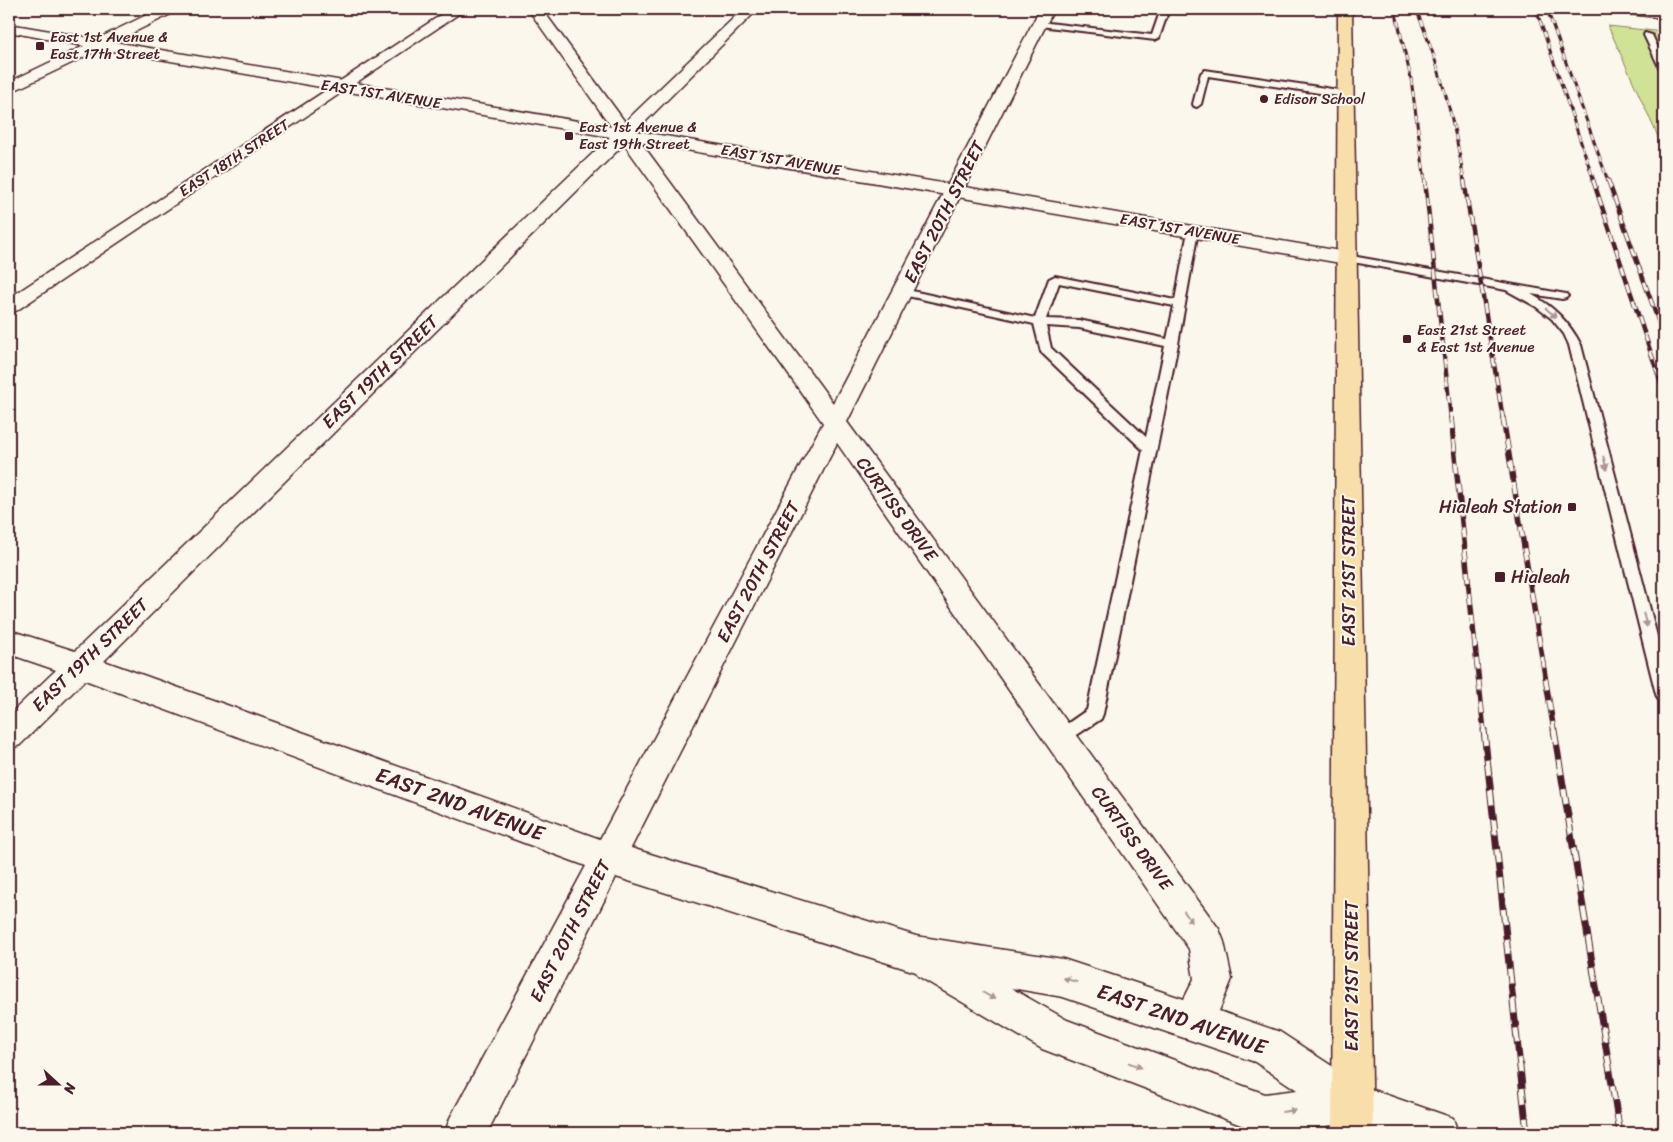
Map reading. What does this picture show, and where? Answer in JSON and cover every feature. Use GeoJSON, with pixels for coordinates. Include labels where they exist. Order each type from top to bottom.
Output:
{"type":"FeatureCollection","features":[{"type":"Feature","properties":{"kind":"main road","name":"EAST 21ST STREET"},"geometry":{"type":"LineString","coordinates":[[1345,9],[1353,1118]]}},
{"type":"Feature","properties":{"kind":"street"},"geometry":{"type":"LineString","coordinates":[[11,85],[170,9]]}},
{"type":"Feature","properties":{"kind":"street","name":"EAST 18TH STREET"},"geometry":{"type":"LineString","coordinates":[[9,307],[459,9]]}},
{"type":"Feature","properties":{"kind":"street","name":"CURTISS DRIVE"},"geometry":{"type":"LineString","coordinates":[[535,9],[835,423],[1206,942],[1213,979],[1205,1000],[1192,1021]]}},
{"type":"Feature","properties":{"kind":"street","name":"EAST 19TH STREET"},"geometry":{"type":"LineString","coordinates":[[9,735],[751,9]]}},
{"type":"Feature","properties":{"kind":"street","name":"EAST 20TH STREET"},"geometry":{"type":"LineString","coordinates":[[465,1133],[903,292],[1047,9]]}},
{"type":"Feature","properties":{"kind":"street"},"geometry":{"type":"LineString","coordinates":[[1622,9],[1664,14]]}},
{"type":"Feature","properties":{"kind":"street","name":"EAST 1ST AVENUE"},"geometry":{"type":"LineString","coordinates":[[9,28],[341,88],[625,133],[1346,258]]}},
{"type":"Feature","properties":{"kind":"street","name":"EAST 2ND AVENUE"},"geometry":{"type":"LineString","coordinates":[[9,642],[79,665],[608,858],[916,954],[1063,978],[1266,1046],[1353,1118]]}},
{"type":"Feature","properties":{"kind":"street","name":"EAST 2ND AVENUE"},"geometry":{"type":"LineString","coordinates":[[916,954],[1056,1035],[1265,1114],[1353,1118]]}},
{"type":"Feature","properties":{"kind":"street"},"geometry":{"type":"LineString","coordinates":[[1353,1118],[1438,1133]]}},
{"type":"Feature","properties":{"kind":"lane"},"geometry":{"type":"LineString","coordinates":[[1040,24],[1155,38],[1165,9]]}},
{"type":"Feature","properties":{"kind":"lane"},"geometry":{"type":"LineString","coordinates":[[1656,36],[1648,35],[1664,69]]}},
{"type":"Feature","properties":{"kind":"lane"},"geometry":{"type":"LineString","coordinates":[[1197,104],[1205,73],[1345,94]]}},
{"type":"Feature","properties":{"kind":"lane"},"geometry":{"type":"LineString","coordinates":[[1060,738],[1095,714],[1172,344],[1193,231]]}},
{"type":"Feature","properties":{"kind":"lane"},"geometry":{"type":"LineString","coordinates":[[1346,258],[1562,296]]}},
{"type":"Feature","properties":{"kind":"lane"},"geometry":{"type":"LineString","coordinates":[[1150,448],[1044,349],[1039,322],[1055,279],[1180,304]]}},
{"type":"Feature","properties":{"kind":"lane"},"geometry":{"type":"LineString","coordinates":[[1510,288],[1534,300],[1552,313],[1568,330],[1575,345],[1664,694]]}},
{"type":"Feature","properties":{"kind":"lane"},"geometry":{"type":"LineString","coordinates":[[903,292],[1039,322],[1079,324],[1172,344]]}},
{"type":"Feature","properties":{"kind":"green space"},"geometry":{"type":"Polygon","coordinates":[[[1608,26],[1664,32],[1664,150],[1608,26]]]}},
{"type":"Feature","properties":{"kind":"railway"},"geometry":{"type":"LineString","coordinates":[[1395,9],[1411,79],[1425,181]]}},
{"type":"Feature","properties":{"kind":"railway"},"geometry":{"type":"LineString","coordinates":[[1416,9],[1432,51],[1445,94],[1456,137],[1464,181]]}},
{"type":"Feature","properties":{"kind":"railway"},"geometry":{"type":"LineString","coordinates":[[1536,9],[1594,181]]}},
{"type":"Feature","properties":{"kind":"railway"},"geometry":{"type":"LineString","coordinates":[[1547,9],[1608,181]]}},
{"type":"Feature","properties":{"kind":"railway"},"geometry":{"type":"LineString","coordinates":[[1425,180],[1451,419]]}},
{"type":"Feature","properties":{"kind":"railway"},"geometry":{"type":"LineString","coordinates":[[1464,180],[1503,419]]}},
{"type":"Feature","properties":{"kind":"railway"},"geometry":{"type":"LineString","coordinates":[[1593,180],[1664,392]]}},
{"type":"Feature","properties":{"kind":"railway"},"geometry":{"type":"LineString","coordinates":[[1608,180],[1664,337]]}},
{"type":"Feature","properties":{"kind":"railway"},"geometry":{"type":"LineString","coordinates":[[1451,418],[1484,731]]}},
{"type":"Feature","properties":{"kind":"railway"},"geometry":{"type":"LineString","coordinates":[[1503,418],[1554,731]]}},
{"type":"Feature","properties":{"kind":"railway"},"geometry":{"type":"LineString","coordinates":[[1484,730],[1527,1133]]}},
{"type":"Feature","properties":{"kind":"railway"},"geometry":{"type":"LineString","coordinates":[[1554,730],[1620,1133]]}},
{"type":"Feature","properties":{"kind":"place","name":"East 1st Avenue & East 17th Street"},"geometry":{"type":"Point","coordinates":[40,46]}},
{"type":"Feature","properties":{"kind":"place","name":"Edison School"},"geometry":{"type":"Point","coordinates":[1264,99]}},
{"type":"Feature","properties":{"kind":"place","name":"East 1st Avenue & East 19th Street"},"geometry":{"type":"Point","coordinates":[569,136]}},
{"type":"Feature","properties":{"kind":"place","name":"East 21st Street & East 1st Avenue"},"geometry":{"type":"Point","coordinates":[1407,339]}},
{"type":"Feature","properties":{"kind":"place","name":"Hialeah Station"},"geometry":{"type":"Point","coordinates":[1572,507]}},
{"type":"Feature","properties":{"kind":"place","name":"Hialeah"},"geometry":{"type":"Point","coordinates":[1500,577]}}]}
